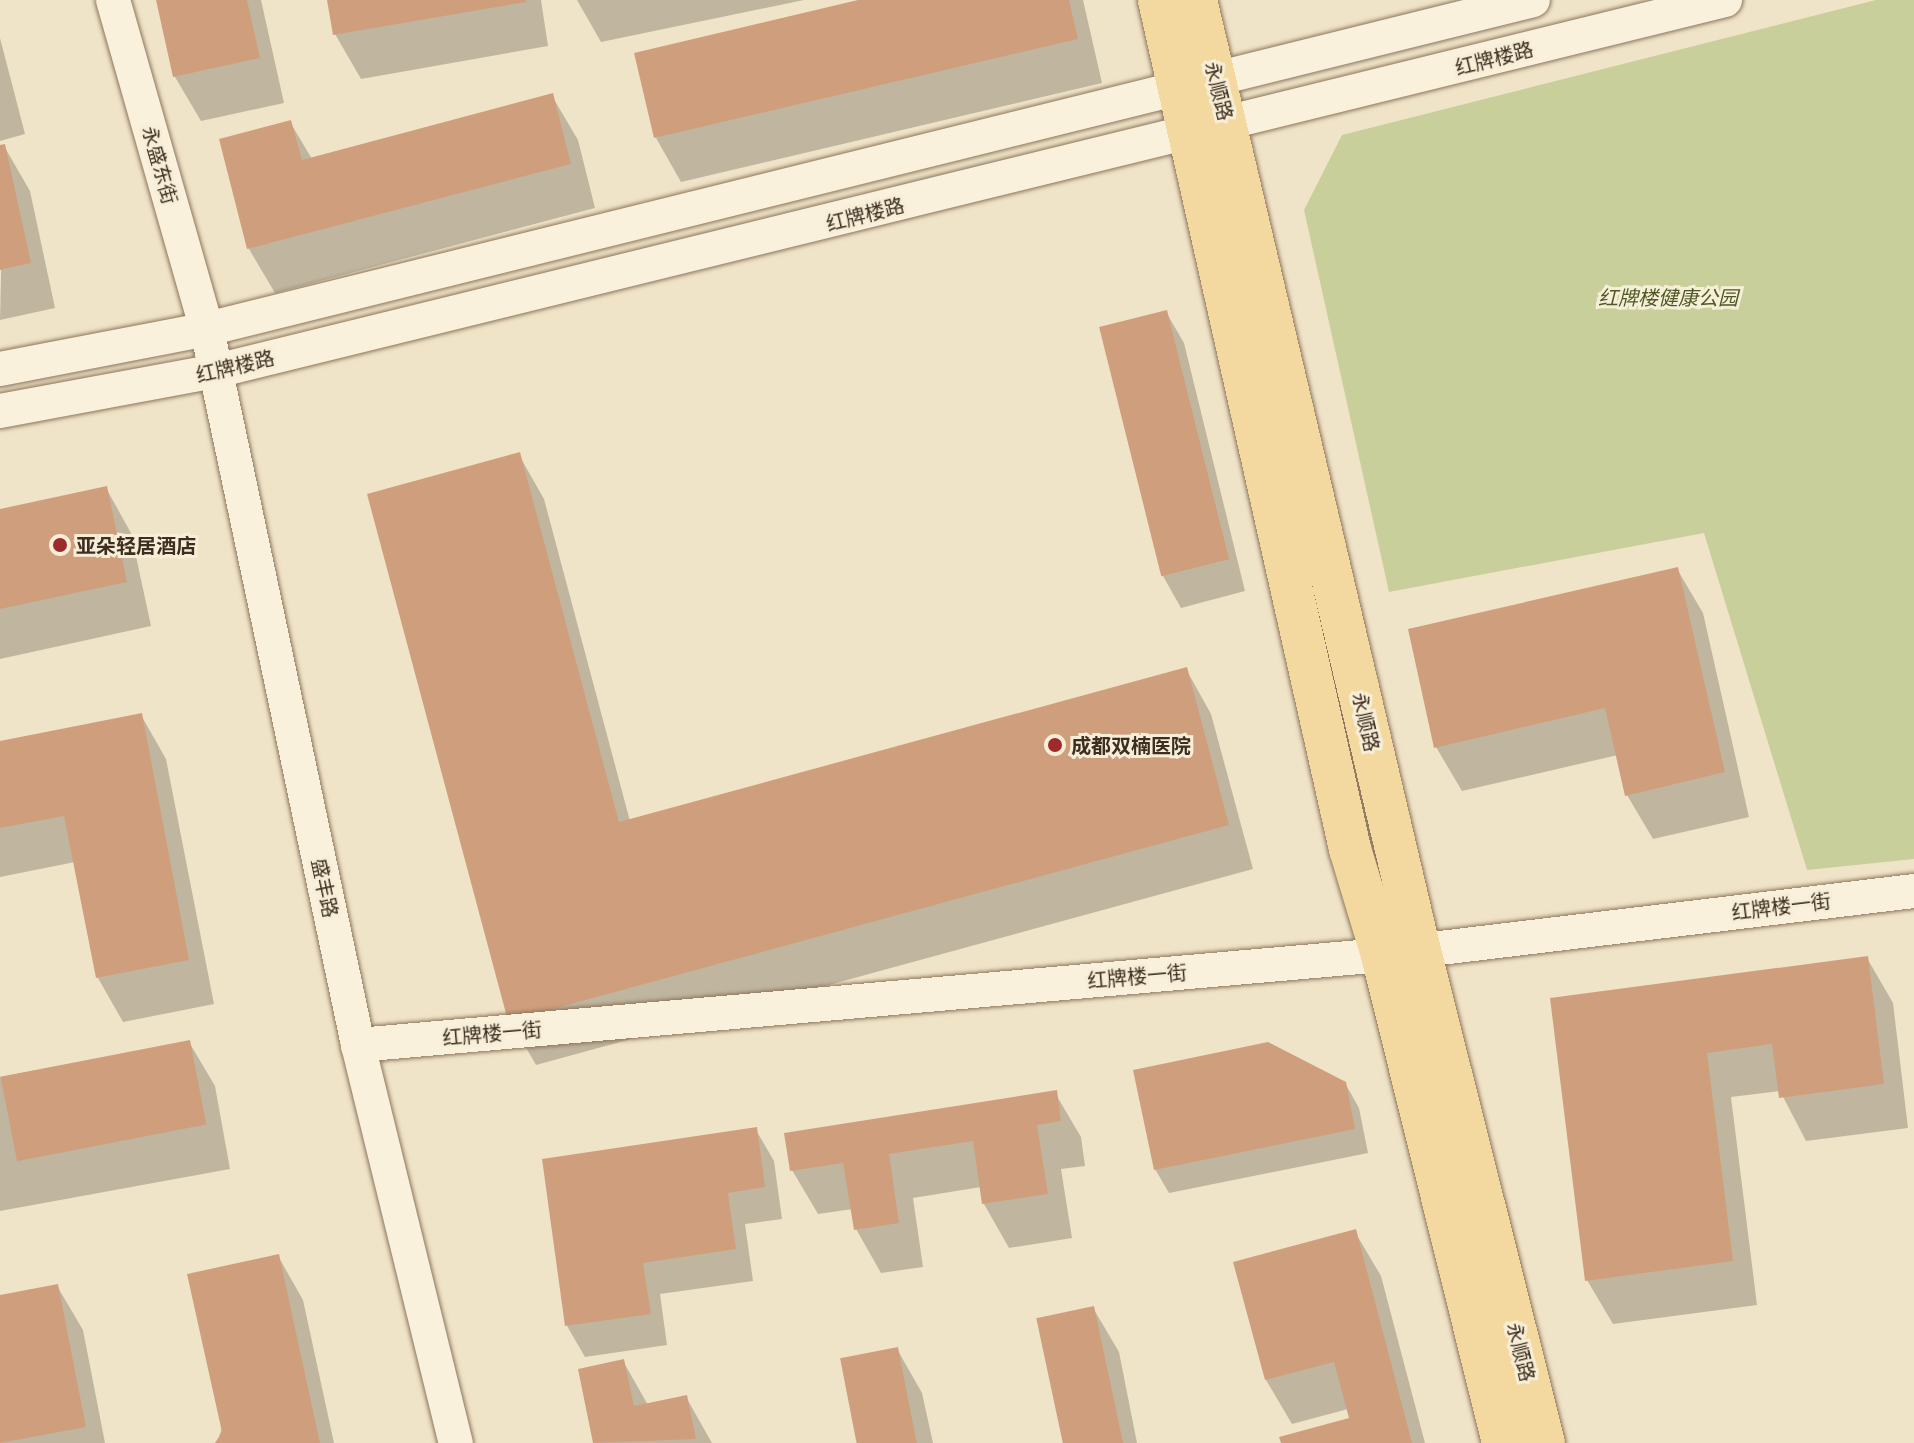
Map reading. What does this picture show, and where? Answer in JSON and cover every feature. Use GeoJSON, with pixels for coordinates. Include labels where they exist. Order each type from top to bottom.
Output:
{"type":"FeatureCollection","features":[{"type":"Feature","properties":{"kind":"main road"},"geometry":{"type":"LineString","coordinates":[[1159,0],[1199,83]]}},
{"type":"Feature","properties":{"kind":"main road","name":"永顺路"},"geometry":{"type":"LineString","coordinates":[[1196,0],[1199,83],[1400,951],[1544,1443]]}},
{"type":"Feature","properties":{"kind":"main road"},"geometry":{"type":"LineString","coordinates":[[1400,951],[1503,1443]]}},
{"type":"Feature","properties":{"kind":"street","name":"永盛东街"},"geometry":{"type":"LineString","coordinates":[[113,0],[207,329]]}},
{"type":"Feature","properties":{"kind":"street","name":"红牌楼路"},"geometry":{"type":"LineString","coordinates":[[0,369],[207,329],[1533,0]]}},
{"type":"Feature","properties":{"kind":"street","name":"红牌楼路"},"geometry":{"type":"LineString","coordinates":[[0,411],[216,371],[1725,0]]}},
{"type":"Feature","properties":{"kind":"street","name":"盛丰路"},"geometry":{"type":"LineString","coordinates":[[207,329],[358,1045],[456,1443]]}},
{"type":"Feature","properties":{"kind":"street","name":"红牌楼一街"},"geometry":{"type":"LineString","coordinates":[[358,1045],[1400,951],[1914,891]]}},
{"type":"Feature","properties":{"kind":"green space","name":"红牌楼健康公园"},"geometry":{"type":"Polygon","coordinates":[[[1876,0],[1914,0],[1914,859],[1807,870],[1704,533],[1389,592],[1304,210],[1342,135],[1876,0]]]}},
{"type":"Feature","properties":{"kind":"building"},"geometry":{"type":"Polygon","coordinates":[[[156,0],[247,0],[260,58],[173,77],[156,0]]]}},
{"type":"Feature","properties":{"kind":"building"},"geometry":{"type":"Polygon","coordinates":[[[327,0],[526,0],[526,2],[333,35],[327,0]]]}},
{"type":"Feature","properties":{"kind":"building"},"geometry":{"type":"Polygon","coordinates":[[[858,0],[1069,0],[1078,39],[654,138],[634,53],[858,0]]]}},
{"type":"Feature","properties":{"kind":"building"},"geometry":{"type":"Polygon","coordinates":[[[553,93],[571,164],[247,249],[219,139],[291,120],[302,160],[553,93]]]}},
{"type":"Feature","properties":{"kind":"building"},"geometry":{"type":"Polygon","coordinates":[[[5,144],[31,263],[0,270],[0,145],[5,144]]]}},
{"type":"Feature","properties":{"kind":"building"},"geometry":{"type":"Polygon","coordinates":[[[1167,310],[1229,559],[1161,576],[1099,327],[1167,310]]]}},
{"type":"Feature","properties":{"kind":"building","name":"成都双楠医院"},"geometry":{"type":"Polygon","coordinates":[[[520,452],[619,822],[1187,667],[1229,825],[508,1021],[367,494],[520,452]]]}},
{"type":"Feature","properties":{"kind":"building","name":"亚朵轻居酒店"},"geometry":{"type":"Polygon","coordinates":[[[107,486],[127,582],[0,609],[0,509],[107,486]]]}},
{"type":"Feature","properties":{"kind":"building"},"geometry":{"type":"Polygon","coordinates":[[[1678,567],[1725,772],[1625,796],[1605,708],[1434,748],[1408,629],[1678,567]]]}},
{"type":"Feature","properties":{"kind":"building"},"geometry":{"type":"Polygon","coordinates":[[[142,713],[189,960],[96,978],[64,816],[0,828],[0,741],[142,713]]]}},
{"type":"Feature","properties":{"kind":"building"},"geometry":{"type":"Polygon","coordinates":[[[1868,956],[1884,1084],[1779,1098],[1772,1044],[1707,1053],[1733,1261],[1585,1281],[1550,998],[1868,956]]]}},
{"type":"Feature","properties":{"kind":"building"},"geometry":{"type":"Polygon","coordinates":[[[190,1040],[206,1124],[17,1161],[1,1077],[190,1040]]]}},
{"type":"Feature","properties":{"kind":"building"},"geometry":{"type":"Polygon","coordinates":[[[1268,1042],[1346,1082],[1355,1129],[1154,1170],[1133,1070],[1268,1042]]]}},
{"type":"Feature","properties":{"kind":"building"},"geometry":{"type":"Polygon","coordinates":[[[1057,1090],[1061,1121],[1037,1125],[1048,1194],[982,1204],[973,1141],[889,1154],[899,1223],[854,1230],[843,1163],[790,1171],[784,1133],[1057,1090]]]}},
{"type":"Feature","properties":{"kind":"building"},"geometry":{"type":"Polygon","coordinates":[[[757,1127],[765,1187],[728,1193],[736,1249],[643,1263],[651,1314],[565,1326],[542,1159],[757,1127]]]}},
{"type":"Feature","properties":{"kind":"building"},"geometry":{"type":"Polygon","coordinates":[[[1356,1229],[1412,1443],[1281,1443],[1279,1437],[1349,1418],[1334,1362],[1265,1380],[1233,1262],[1356,1229]]]}},
{"type":"Feature","properties":{"kind":"building"},"geometry":{"type":"Polygon","coordinates":[[[279,1254],[320,1443],[215,1443],[222,1432],[187,1274],[279,1254]]]}},
{"type":"Feature","properties":{"kind":"building"},"geometry":{"type":"Polygon","coordinates":[[[58,1284],[86,1427],[0,1443],[0,1295],[58,1284]]]}},
{"type":"Feature","properties":{"kind":"building"},"geometry":{"type":"Polygon","coordinates":[[[1094,1306],[1123,1443],[1063,1443],[1036,1318],[1094,1306]]]}},
{"type":"Feature","properties":{"kind":"building"},"geometry":{"type":"Polygon","coordinates":[[[898,1347],[917,1443],[857,1443],[840,1358],[898,1347]]]}},
{"type":"Feature","properties":{"kind":"building"},"geometry":{"type":"Polygon","coordinates":[[[624,1359],[634,1406],[687,1395],[696,1439],[593,1443],[578,1369],[624,1359]]]}},
{"type":"Feature","properties":{"kind":"place","name":"亚朵轻居酒店"},"geometry":{"type":"Point","coordinates":[60,545]}},
{"type":"Feature","properties":{"kind":"place","name":"成都双楠医院"},"geometry":{"type":"Point","coordinates":[1055,745]}}]}
